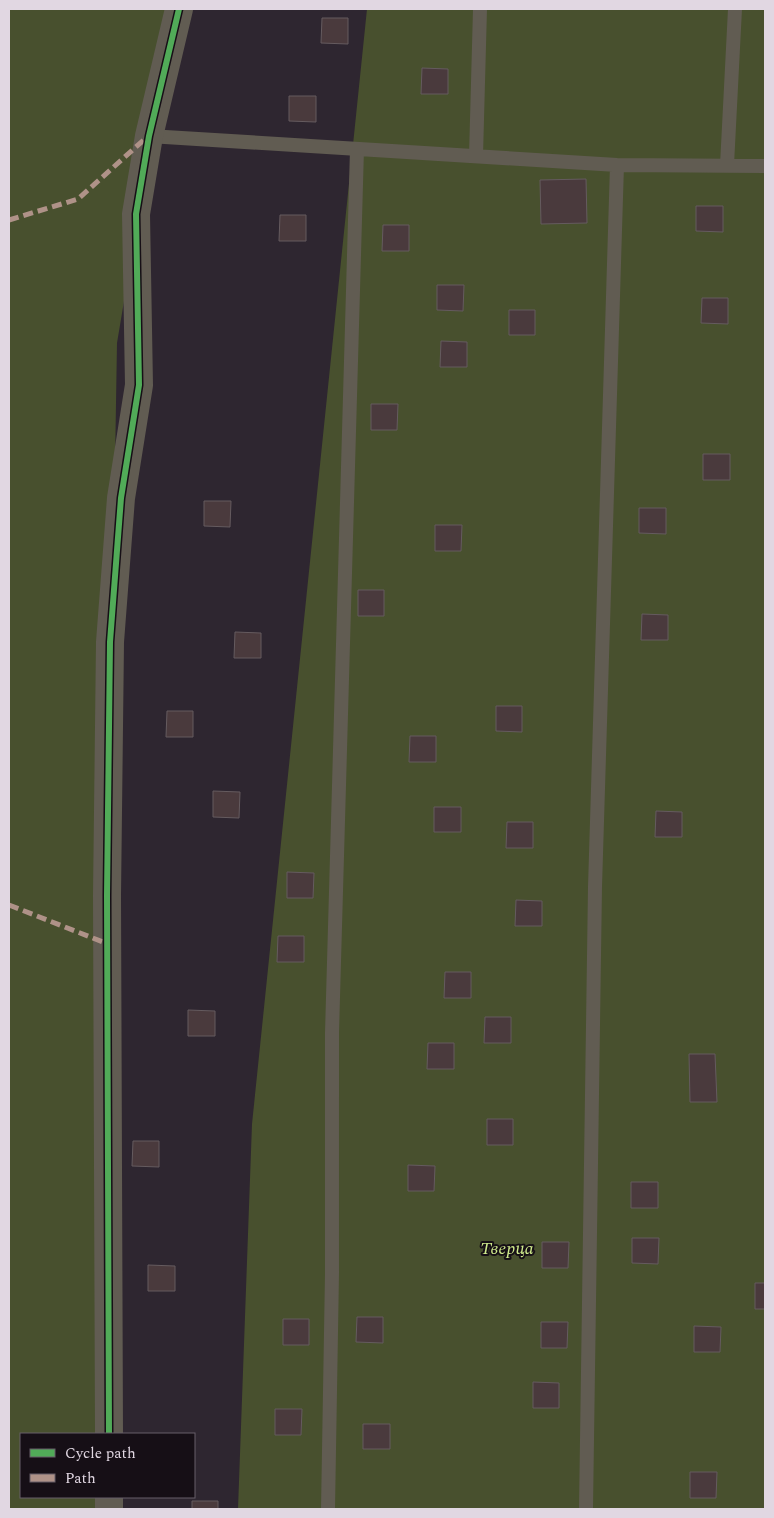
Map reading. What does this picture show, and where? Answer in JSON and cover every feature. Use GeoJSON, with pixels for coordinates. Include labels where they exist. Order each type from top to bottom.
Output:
{"type":"FeatureCollection","features":[{"type":"Feature","properties":{"kind":"street"},"geometry":{"type":"LineString","coordinates":[[109,1433],[107,896],[110,642],[121,498],[139,385],[136,214],[149,136],[179,9]]}},
{"type":"Feature","properties":{"kind":"lane"},"geometry":{"type":"LineString","coordinates":[[476,156],[480,9]]}},
{"type":"Feature","properties":{"kind":"lane"},"geometry":{"type":"LineString","coordinates":[[727,164],[735,9]]}},
{"type":"Feature","properties":{"kind":"lane"},"geometry":{"type":"LineString","coordinates":[[149,136],[617,165],[727,164],[765,166]]}},
{"type":"Feature","properties":{"kind":"lane"},"geometry":{"type":"LineString","coordinates":[[328,1509],[332,1273],[332,1033],[358,149]]}},
{"type":"Feature","properties":{"kind":"lane"},"geometry":{"type":"LineString","coordinates":[[586,1509],[595,897],[617,165]]}},
{"type":"Feature","properties":{"kind":"green space"},"geometry":{"type":"Polygon","coordinates":[[[9,9],[173,9],[117,343],[99,1433],[20,1433],[20,1498],[98,1498],[98,1509],[9,1509],[9,9]]]}},
{"type":"Feature","properties":{"kind":"green space","name":"Тверца"},"geometry":{"type":"Polygon","coordinates":[[[367,9],[765,9],[765,1509],[238,1509],[252,1124],[367,9]]]}},
{"type":"Feature","properties":{"kind":"building"},"geometry":{"type":"Polygon","coordinates":[[[322,18],[348,18],[348,44],[321,43],[322,18]]]}},
{"type":"Feature","properties":{"kind":"building"},"geometry":{"type":"Polygon","coordinates":[[[422,68],[448,69],[448,94],[421,94],[422,68]]]}},
{"type":"Feature","properties":{"kind":"building"},"geometry":{"type":"Polygon","coordinates":[[[289,96],[316,96],[316,122],[289,121],[289,96]]]}},
{"type":"Feature","properties":{"kind":"building"},"geometry":{"type":"Polygon","coordinates":[[[586,179],[587,223],[541,224],[540,180],[586,179]]]}},
{"type":"Feature","properties":{"kind":"building"},"geometry":{"type":"Polygon","coordinates":[[[696,206],[723,206],[723,232],[696,231],[696,206]]]}},
{"type":"Feature","properties":{"kind":"building"},"geometry":{"type":"Polygon","coordinates":[[[280,215],[306,215],[306,241],[279,241],[280,215]]]}},
{"type":"Feature","properties":{"kind":"building"},"geometry":{"type":"Polygon","coordinates":[[[383,225],[409,225],[409,251],[382,251],[383,225]]]}},
{"type":"Feature","properties":{"kind":"building"},"geometry":{"type":"Polygon","coordinates":[[[437,285],[464,285],[463,311],[437,310],[437,285]]]}},
{"type":"Feature","properties":{"kind":"building"},"geometry":{"type":"Polygon","coordinates":[[[702,298],[728,298],[728,324],[701,323],[702,298]]]}},
{"type":"Feature","properties":{"kind":"building"},"geometry":{"type":"Polygon","coordinates":[[[509,310],[535,310],[535,335],[509,335],[509,310]]]}},
{"type":"Feature","properties":{"kind":"building"},"geometry":{"type":"Polygon","coordinates":[[[441,341],[467,342],[467,367],[440,367],[441,341]]]}},
{"type":"Feature","properties":{"kind":"building"},"geometry":{"type":"Polygon","coordinates":[[[371,404],[398,404],[397,430],[371,430],[371,404]]]}},
{"type":"Feature","properties":{"kind":"building"},"geometry":{"type":"Polygon","coordinates":[[[703,454],[730,454],[730,480],[703,480],[703,454]]]}},
{"type":"Feature","properties":{"kind":"building"},"geometry":{"type":"Polygon","coordinates":[[[204,501],[231,501],[230,527],[204,526],[204,501]]]}},
{"type":"Feature","properties":{"kind":"building"},"geometry":{"type":"Polygon","coordinates":[[[639,508],[666,508],[666,534],[639,533],[639,508]]]}},
{"type":"Feature","properties":{"kind":"building"},"geometry":{"type":"Polygon","coordinates":[[[435,525],[462,525],[461,551],[435,551],[435,525]]]}},
{"type":"Feature","properties":{"kind":"building"},"geometry":{"type":"Polygon","coordinates":[[[358,590],[384,590],[384,616],[358,616],[358,590]]]}},
{"type":"Feature","properties":{"kind":"building"},"geometry":{"type":"Polygon","coordinates":[[[642,614],[668,615],[668,640],[641,640],[642,614]]]}},
{"type":"Feature","properties":{"kind":"building"},"geometry":{"type":"Polygon","coordinates":[[[235,632],[261,633],[261,658],[234,658],[235,632]]]}},
{"type":"Feature","properties":{"kind":"building"},"geometry":{"type":"Polygon","coordinates":[[[496,706],[522,706],[522,732],[496,731],[496,706]]]}},
{"type":"Feature","properties":{"kind":"building"},"geometry":{"type":"Polygon","coordinates":[[[167,711],[193,711],[193,737],[166,737],[167,711]]]}},
{"type":"Feature","properties":{"kind":"building"},"geometry":{"type":"Polygon","coordinates":[[[410,736],[436,736],[436,762],[409,762],[410,736]]]}},
{"type":"Feature","properties":{"kind":"building"},"geometry":{"type":"Polygon","coordinates":[[[213,791],[240,792],[239,818],[213,817],[213,791]]]}},
{"type":"Feature","properties":{"kind":"building"},"geometry":{"type":"Polygon","coordinates":[[[434,807],[461,807],[461,832],[434,832],[434,807]]]}},
{"type":"Feature","properties":{"kind":"building"},"geometry":{"type":"Polygon","coordinates":[[[656,811],[682,812],[682,837],[655,837],[656,811]]]}},
{"type":"Feature","properties":{"kind":"building"},"geometry":{"type":"Polygon","coordinates":[[[507,822],[533,822],[533,848],[506,848],[507,822]]]}},
{"type":"Feature","properties":{"kind":"building"},"geometry":{"type":"Polygon","coordinates":[[[287,872],[314,873],[313,898],[287,898],[287,872]]]}},
{"type":"Feature","properties":{"kind":"building"},"geometry":{"type":"Polygon","coordinates":[[[516,900],[542,901],[542,926],[515,926],[516,900]]]}},
{"type":"Feature","properties":{"kind":"building"},"geometry":{"type":"Polygon","coordinates":[[[278,936],[304,936],[304,962],[277,962],[278,936]]]}},
{"type":"Feature","properties":{"kind":"building"},"geometry":{"type":"Polygon","coordinates":[[[445,972],[471,972],[471,998],[444,998],[445,972]]]}},
{"type":"Feature","properties":{"kind":"building"},"geometry":{"type":"Polygon","coordinates":[[[188,1010],[215,1011],[215,1036],[188,1036],[188,1010]]]}},
{"type":"Feature","properties":{"kind":"building"},"geometry":{"type":"Polygon","coordinates":[[[485,1017],[511,1017],[511,1043],[484,1043],[485,1017]]]}},
{"type":"Feature","properties":{"kind":"building"},"geometry":{"type":"Polygon","coordinates":[[[428,1043],[454,1043],[454,1069],[427,1069],[428,1043]]]}},
{"type":"Feature","properties":{"kind":"building"},"geometry":{"type":"Polygon","coordinates":[[[689,1054],[715,1054],[717,1102],[690,1102],[689,1054]]]}},
{"type":"Feature","properties":{"kind":"building"},"geometry":{"type":"Polygon","coordinates":[[[487,1119],[513,1119],[513,1145],[487,1145],[487,1119]]]}},
{"type":"Feature","properties":{"kind":"building"},"geometry":{"type":"Polygon","coordinates":[[[133,1141],[159,1141],[159,1167],[132,1166],[133,1141]]]}},
{"type":"Feature","properties":{"kind":"building"},"geometry":{"type":"Polygon","coordinates":[[[408,1165],[435,1166],[434,1191],[408,1191],[408,1165]]]}},
{"type":"Feature","properties":{"kind":"building"},"geometry":{"type":"Polygon","coordinates":[[[631,1182],[658,1182],[658,1208],[631,1208],[631,1182]]]}},
{"type":"Feature","properties":{"kind":"building"},"geometry":{"type":"Polygon","coordinates":[[[632,1238],[659,1238],[658,1264],[632,1263],[632,1238]]]}},
{"type":"Feature","properties":{"kind":"building"},"geometry":{"type":"Polygon","coordinates":[[[542,1242],[569,1242],[568,1268],[542,1268],[542,1242]]]}},
{"type":"Feature","properties":{"kind":"building"},"geometry":{"type":"Polygon","coordinates":[[[148,1265],[175,1266],[175,1291],[148,1291],[148,1265]]]}},
{"type":"Feature","properties":{"kind":"building"},"geometry":{"type":"Polygon","coordinates":[[[755,1283],[765,1283],[765,1309],[755,1309],[755,1283]]]}},
{"type":"Feature","properties":{"kind":"building"},"geometry":{"type":"Polygon","coordinates":[[[357,1317],[383,1317],[383,1343],[356,1342],[357,1317]]]}},
{"type":"Feature","properties":{"kind":"building"},"geometry":{"type":"Polygon","coordinates":[[[283,1319],[309,1319],[309,1345],[283,1345],[283,1319]]]}},
{"type":"Feature","properties":{"kind":"building"},"geometry":{"type":"Polygon","coordinates":[[[541,1322],[568,1322],[567,1348],[541,1348],[541,1322]]]}},
{"type":"Feature","properties":{"kind":"building"},"geometry":{"type":"Polygon","coordinates":[[[694,1326],[721,1327],[720,1352],[694,1352],[694,1326]]]}},
{"type":"Feature","properties":{"kind":"building"},"geometry":{"type":"Polygon","coordinates":[[[533,1382],[559,1383],[559,1408],[533,1408],[533,1382]]]}},
{"type":"Feature","properties":{"kind":"building"},"geometry":{"type":"Polygon","coordinates":[[[275,1409],[302,1409],[301,1435],[275,1435],[275,1409]]]}},
{"type":"Feature","properties":{"kind":"building"},"geometry":{"type":"Polygon","coordinates":[[[363,1424],[390,1424],[390,1449],[363,1449],[363,1424]]]}},
{"type":"Feature","properties":{"kind":"building"},"geometry":{"type":"Polygon","coordinates":[[[690,1472],[717,1472],[716,1498],[690,1498],[690,1472]]]}},
{"type":"Feature","properties":{"kind":"building"},"geometry":{"type":"Polygon","coordinates":[[[192,1501],[218,1501],[218,1509],[192,1509],[192,1501]]]}},
{"type":"Feature","properties":{"kind":"marked path"},"geometry":{"type":"LineString","coordinates":[[9,220],[78,199],[147,137]]}},
{"type":"Feature","properties":{"kind":"marked path"},"geometry":{"type":"LineString","coordinates":[[9,905],[108,944]]}},
{"type":"Feature","properties":{"kind":"cycle path"},"geometry":{"type":"LineString","coordinates":[[109,1433],[107,896],[110,642],[121,498],[139,385],[136,214],[149,136],[179,9]]}}]}
